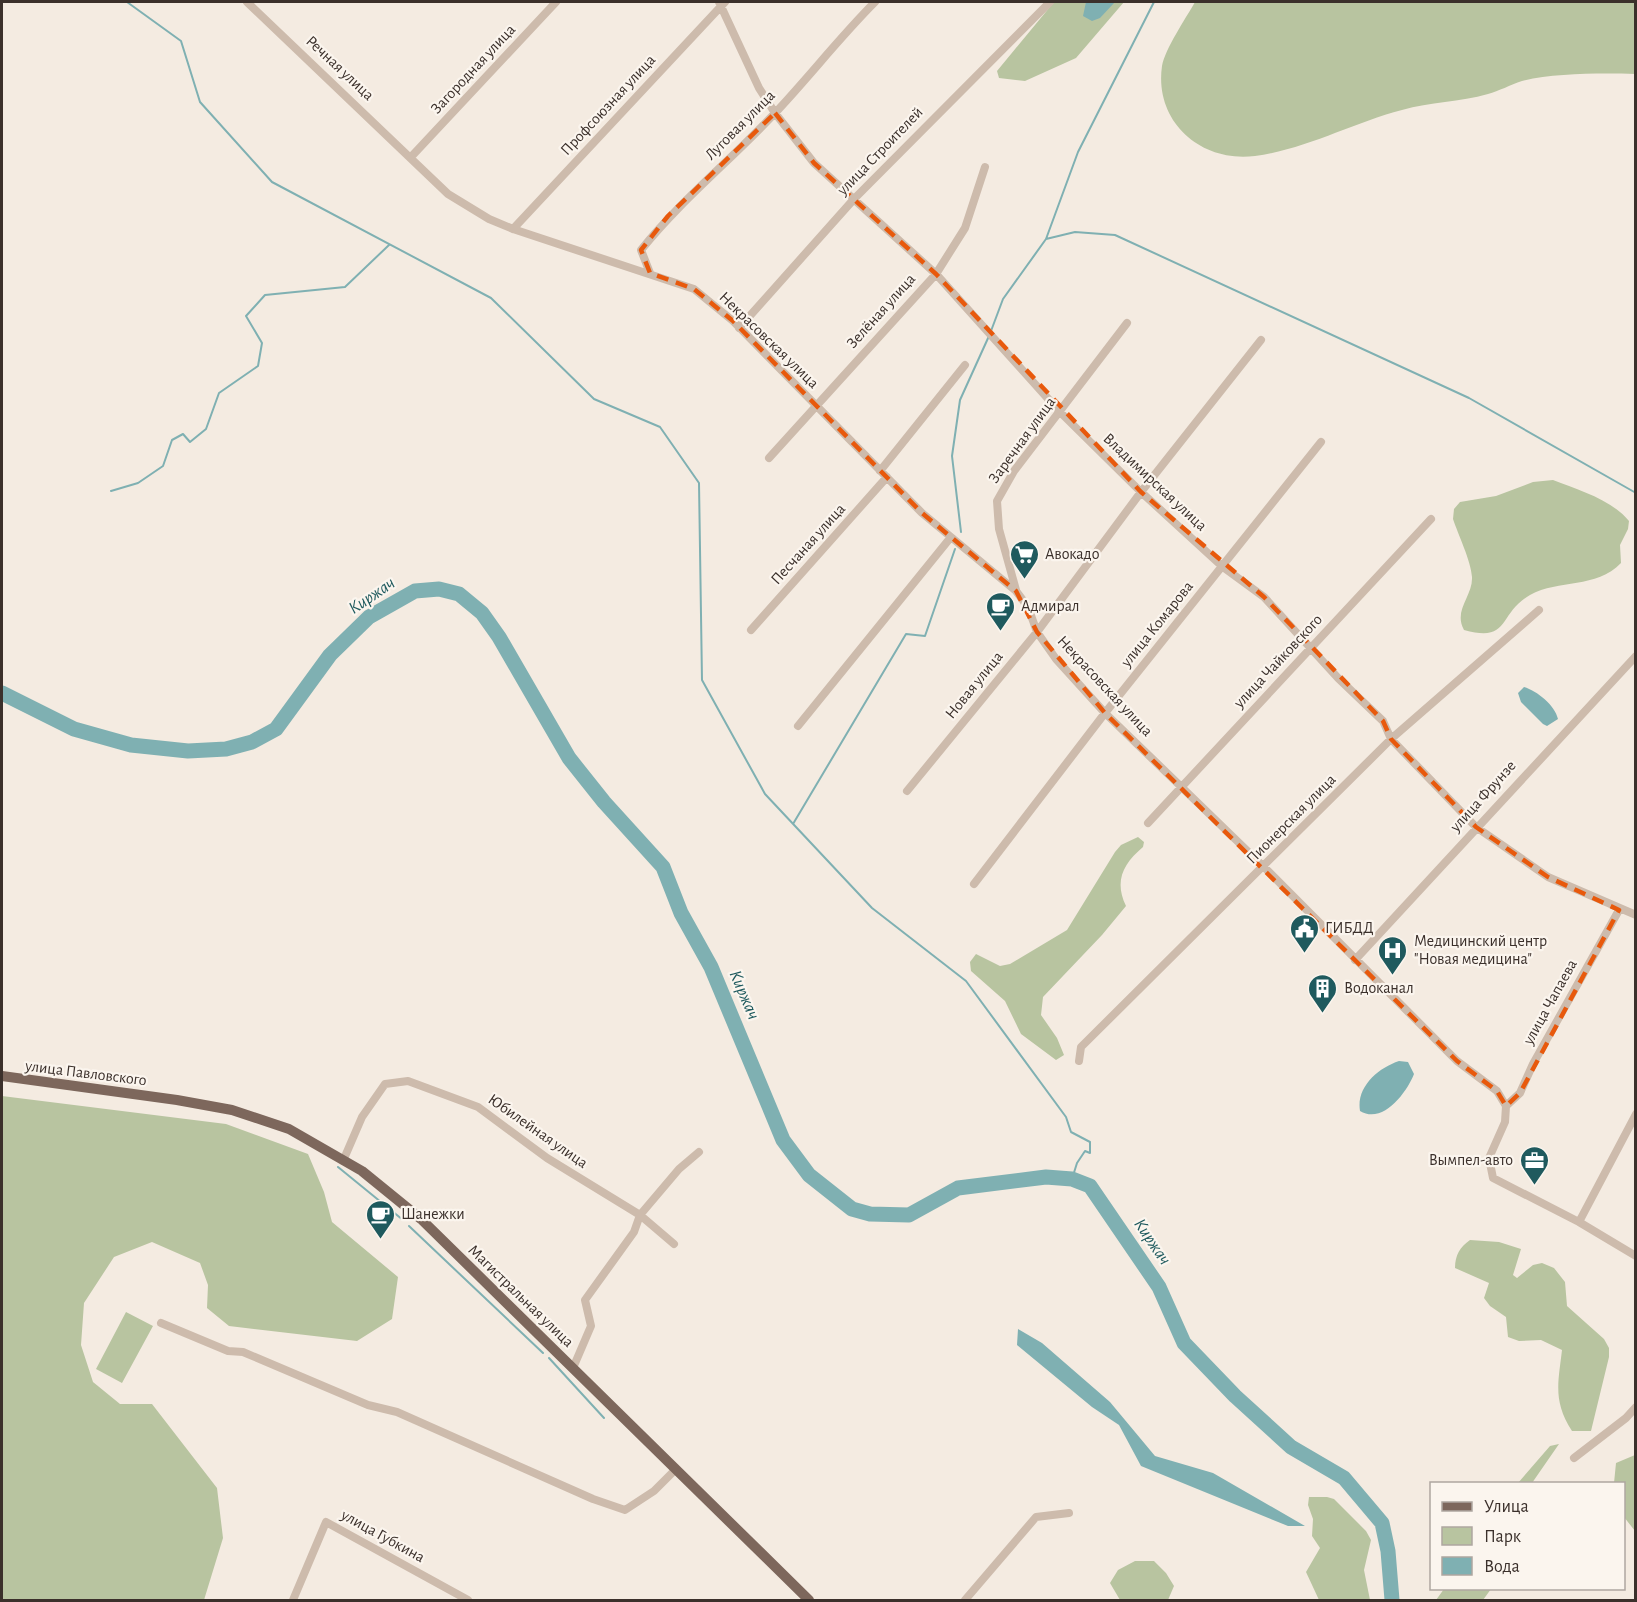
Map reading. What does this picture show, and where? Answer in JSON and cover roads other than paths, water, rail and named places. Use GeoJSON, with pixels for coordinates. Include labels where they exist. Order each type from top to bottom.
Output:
{"type":"FeatureCollection","features":[{"type":"Feature","properties":{"kind":"main road","name":"улица Павловского"},"geometry":{"type":"LineString","coordinates":[[2,1076],[167,1098]]}},
{"type":"Feature","properties":{"kind":"main road","name":"Магистральная улица"},"geometry":{"type":"LineString","coordinates":[[167,1098],[232,1110],[289,1129],[344,1161],[400,1200],[809,1600]]}},
{"type":"Feature","properties":{"kind":"street","name":"Речная улица"},"geometry":{"type":"LineString","coordinates":[[247,2],[411,157]]}},
{"type":"Feature","properties":{"kind":"street","name":"Загородная улица"},"geometry":{"type":"LineString","coordinates":[[411,157],[556,2]]}},
{"type":"Feature","properties":{"kind":"street","name":"Луговая улица"},"geometry":{"type":"LineString","coordinates":[[650,273],[641,250],[669,216],[775,113],[840,38],[875,2]]}},
{"type":"Feature","properties":{"kind":"street","name":"улица Строителей"},"geometry":{"type":"LineString","coordinates":[[739,328],[854,199],[1050,2]]}},
{"type":"Feature","properties":{"kind":"street","name":"Владимирская улица"},"geometry":{"type":"LineString","coordinates":[[722,3],[759,88],[775,113],[814,163],[936,274],[1060,412],[1141,492],[1223,567],[1264,597],[1338,678],[1383,721],[1391,739],[1476,827],[1548,877],[1635,915]]}},
{"type":"Feature","properties":{"kind":"street","name":"Профсоюзная улица"},"geometry":{"type":"LineString","coordinates":[[513,229],[722,3]]}},
{"type":"Feature","properties":{"kind":"street","name":"Некрасовская улица"},"geometry":{"type":"LineString","coordinates":[[411,157],[448,194],[489,219],[694,289],[739,328],[922,513],[1016,591],[1028,607],[1037,632],[1056,658],[1105,713],[1264,867],[1457,1061],[1497,1091],[1506,1106]]}},
{"type":"Feature","properties":{"kind":"street","name":"Зелёная улица"},"geometry":{"type":"LineString","coordinates":[[769,458],[936,274],[965,228],[985,167]]}},
{"type":"Feature","properties":{"kind":"street","name":"Заречная улица"},"geometry":{"type":"LineString","coordinates":[[1016,591],[999,529],[997,501],[1014,471],[1127,323]]}},
{"type":"Feature","properties":{"kind":"street","name":"Новая улица"},"geometry":{"type":"LineString","coordinates":[[907,791],[1037,632],[1141,492],[1261,340]]}},
{"type":"Feature","properties":{"kind":"street","name":"Песчаная улица"},"geometry":{"type":"LineString","coordinates":[[751,630],[884,474],[965,365]]}},
{"type":"Feature","properties":{"kind":"street","name":"улица Комарова"},"geometry":{"type":"LineString","coordinates":[[974,884],[1105,713],[1321,442]]}},
{"type":"Feature","properties":{"kind":"street","name":"улица Чайковского"},"geometry":{"type":"LineString","coordinates":[[1148,823],[1431,519]]}},
{"type":"Feature","properties":{"kind":"street"},"geometry":{"type":"LineString","coordinates":[[798,726],[951,537]]}},
{"type":"Feature","properties":{"kind":"street","name":"Пионерская улица"},"geometry":{"type":"LineString","coordinates":[[1079,1061],[1081,1047],[1391,739],[1539,610]]}},
{"type":"Feature","properties":{"kind":"street","name":"улица Фрунзе"},"geometry":{"type":"LineString","coordinates":[[1355,960],[1635,656]]}},
{"type":"Feature","properties":{"kind":"street","name":"улица Чапаева"},"geometry":{"type":"LineString","coordinates":[[1506,1106],[1520,1093],[1533,1064],[1619,909]]}},
{"type":"Feature","properties":{"kind":"street","name":"Юбилейная улица"},"geometry":{"type":"LineString","coordinates":[[344,1161],[362,1117],[385,1084],[408,1081],[478,1107],[547,1158],[640,1215],[674,1244]]}},
{"type":"Feature","properties":{"kind":"street"},"geometry":{"type":"LineString","coordinates":[[1506,1106],[1505,1122],[1489,1158],[1493,1178],[1579,1222],[1635,1256]]}},
{"type":"Feature","properties":{"kind":"street"},"geometry":{"type":"LineString","coordinates":[[1579,1222],[1635,1114]]}},
{"type":"Feature","properties":{"kind":"street"},"geometry":{"type":"LineString","coordinates":[[573,1368],[591,1326],[585,1300],[634,1232],[640,1215],[680,1169],[699,1152]]}},
{"type":"Feature","properties":{"kind":"street"},"geometry":{"type":"LineString","coordinates":[[161,1323],[228,1351],[243,1352],[368,1405],[397,1412],[592,1499],[625,1510],[654,1491],[675,1470]]}},
{"type":"Feature","properties":{"kind":"street"},"geometry":{"type":"LineString","coordinates":[[1574,1458],[1626,1418],[1635,1407]]}},
{"type":"Feature","properties":{"kind":"street"},"geometry":{"type":"LineString","coordinates":[[965,1600],[1036,1517],[1069,1513]]}},
{"type":"Feature","properties":{"kind":"street","name":"улица Губкина"},"geometry":{"type":"LineString","coordinates":[[293,1600],[326,1522],[468,1600]]}},
{"type":"Feature","properties":{"kind":"water"},"geometry":{"type":"Polygon","coordinates":[[[1086,2],[1115,2],[1100,18],[1092,21],[1083,16],[1086,2]]]}},
{"type":"Feature","properties":{"kind":"water"},"geometry":{"type":"Polygon","coordinates":[[[1524,687],[1545,699],[1558,719],[1547,726],[1543,724],[1521,702],[1518,693],[1524,687]]]}},
{"type":"Feature","properties":{"kind":"water"},"geometry":{"type":"Polygon","coordinates":[[[1399,1061],[1408,1062],[1414,1074],[1400,1097],[1377,1114],[1360,1111],[1361,1094],[1365,1086],[1383,1068],[1399,1061]]]}},
{"type":"Feature","properties":{"kind":"water"},"geometry":{"type":"Polygon","coordinates":[[[1018,1329],[1042,1343],[1110,1402],[1155,1456],[1213,1473],[1305,1526],[1288,1526],[1141,1466],[1119,1425],[1092,1407],[1017,1345],[1018,1329]]]}},
{"type":"Feature","properties":{"kind":"waterway"},"geometry":{"type":"LineString","coordinates":[[127,2],[181,41],[200,102],[272,182],[491,298],[594,399],[660,427],[699,483],[702,680],[765,794],[872,908],[966,981],[1066,1117],[1071,1132],[1090,1142],[1090,1153],[1085,1151],[1077,1163],[1072,1179]]}},
{"type":"Feature","properties":{"kind":"waterway"},"geometry":{"type":"LineString","coordinates":[[991,331],[1003,299],[1046,239],[1078,152],[1154,2]]}},
{"type":"Feature","properties":{"kind":"waterway"},"geometry":{"type":"LineString","coordinates":[[1046,239],[1075,232],[1115,235],[1469,398],[1636,493]]}},
{"type":"Feature","properties":{"kind":"waterway"},"geometry":{"type":"LineString","coordinates":[[111,491],[138,483],[163,466],[172,440],[183,434],[190,442],[206,429],[219,393],[258,366],[262,343],[246,316],[265,295],[345,287],[389,245]]}},
{"type":"Feature","properties":{"kind":"waterway"},"geometry":{"type":"LineString","coordinates":[[961,532],[952,456],[960,400],[989,336]]}},
{"type":"Feature","properties":{"kind":"waterway"},"geometry":{"type":"LineString","coordinates":[[793,824],[906,634],[925,636],[955,549]]}},
{"type":"Feature","properties":{"kind":"waterway","name":"Киржач"},"geometry":{"type":"LineString","coordinates":[[2,693],[74,729],[131,745],[188,751],[226,749],[252,742],[276,729],[330,655],[369,617],[415,591],[439,589],[459,594],[482,613],[499,637],[569,758],[604,802],[663,867],[681,913],[711,967],[783,1140],[809,1175],[852,1209],[870,1214],[909,1215],[958,1188],[1046,1177],[1072,1179],[1090,1186],[1159,1287],[1184,1343],[1235,1396],[1291,1447],[1344,1478],[1382,1523],[1388,1551],[1392,1600]]}},
{"type":"Feature","properties":{"kind":"waterway"},"geometry":{"type":"LineString","coordinates":[[338,1167],[403,1220]]}},
{"type":"Feature","properties":{"kind":"waterway"},"geometry":{"type":"LineString","coordinates":[[409,1226],[543,1353]]}},
{"type":"Feature","properties":{"kind":"waterway"},"geometry":{"type":"LineString","coordinates":[[549,1358],[604,1418]]}},
{"type":"Feature","properties":{"kind":"place","name":"Авокадо"},"geometry":{"type":"Point","coordinates":[1024,580]}},
{"type":"Feature","properties":{"kind":"place","name":"Адмирал"},"geometry":{"type":"Point","coordinates":[1000,632]}},
{"type":"Feature","properties":{"kind":"place","name":"ГИБДД"},"geometry":{"type":"Point","coordinates":[1304,954]}},
{"type":"Feature","properties":{"kind":"place","name":"Медицинский центр \"Новая медицина\""},"geometry":{"type":"Point","coordinates":[1393,976]}},
{"type":"Feature","properties":{"kind":"place","name":"Водоканал"},"geometry":{"type":"Point","coordinates":[1323,1014]}},
{"type":"Feature","properties":{"kind":"place","name":"Вымпел-авто"},"geometry":{"type":"Point","coordinates":[1534,1186]}},
{"type":"Feature","properties":{"kind":"place","name":"Шанежки"},"geometry":{"type":"Point","coordinates":[380,1240]}}]}
